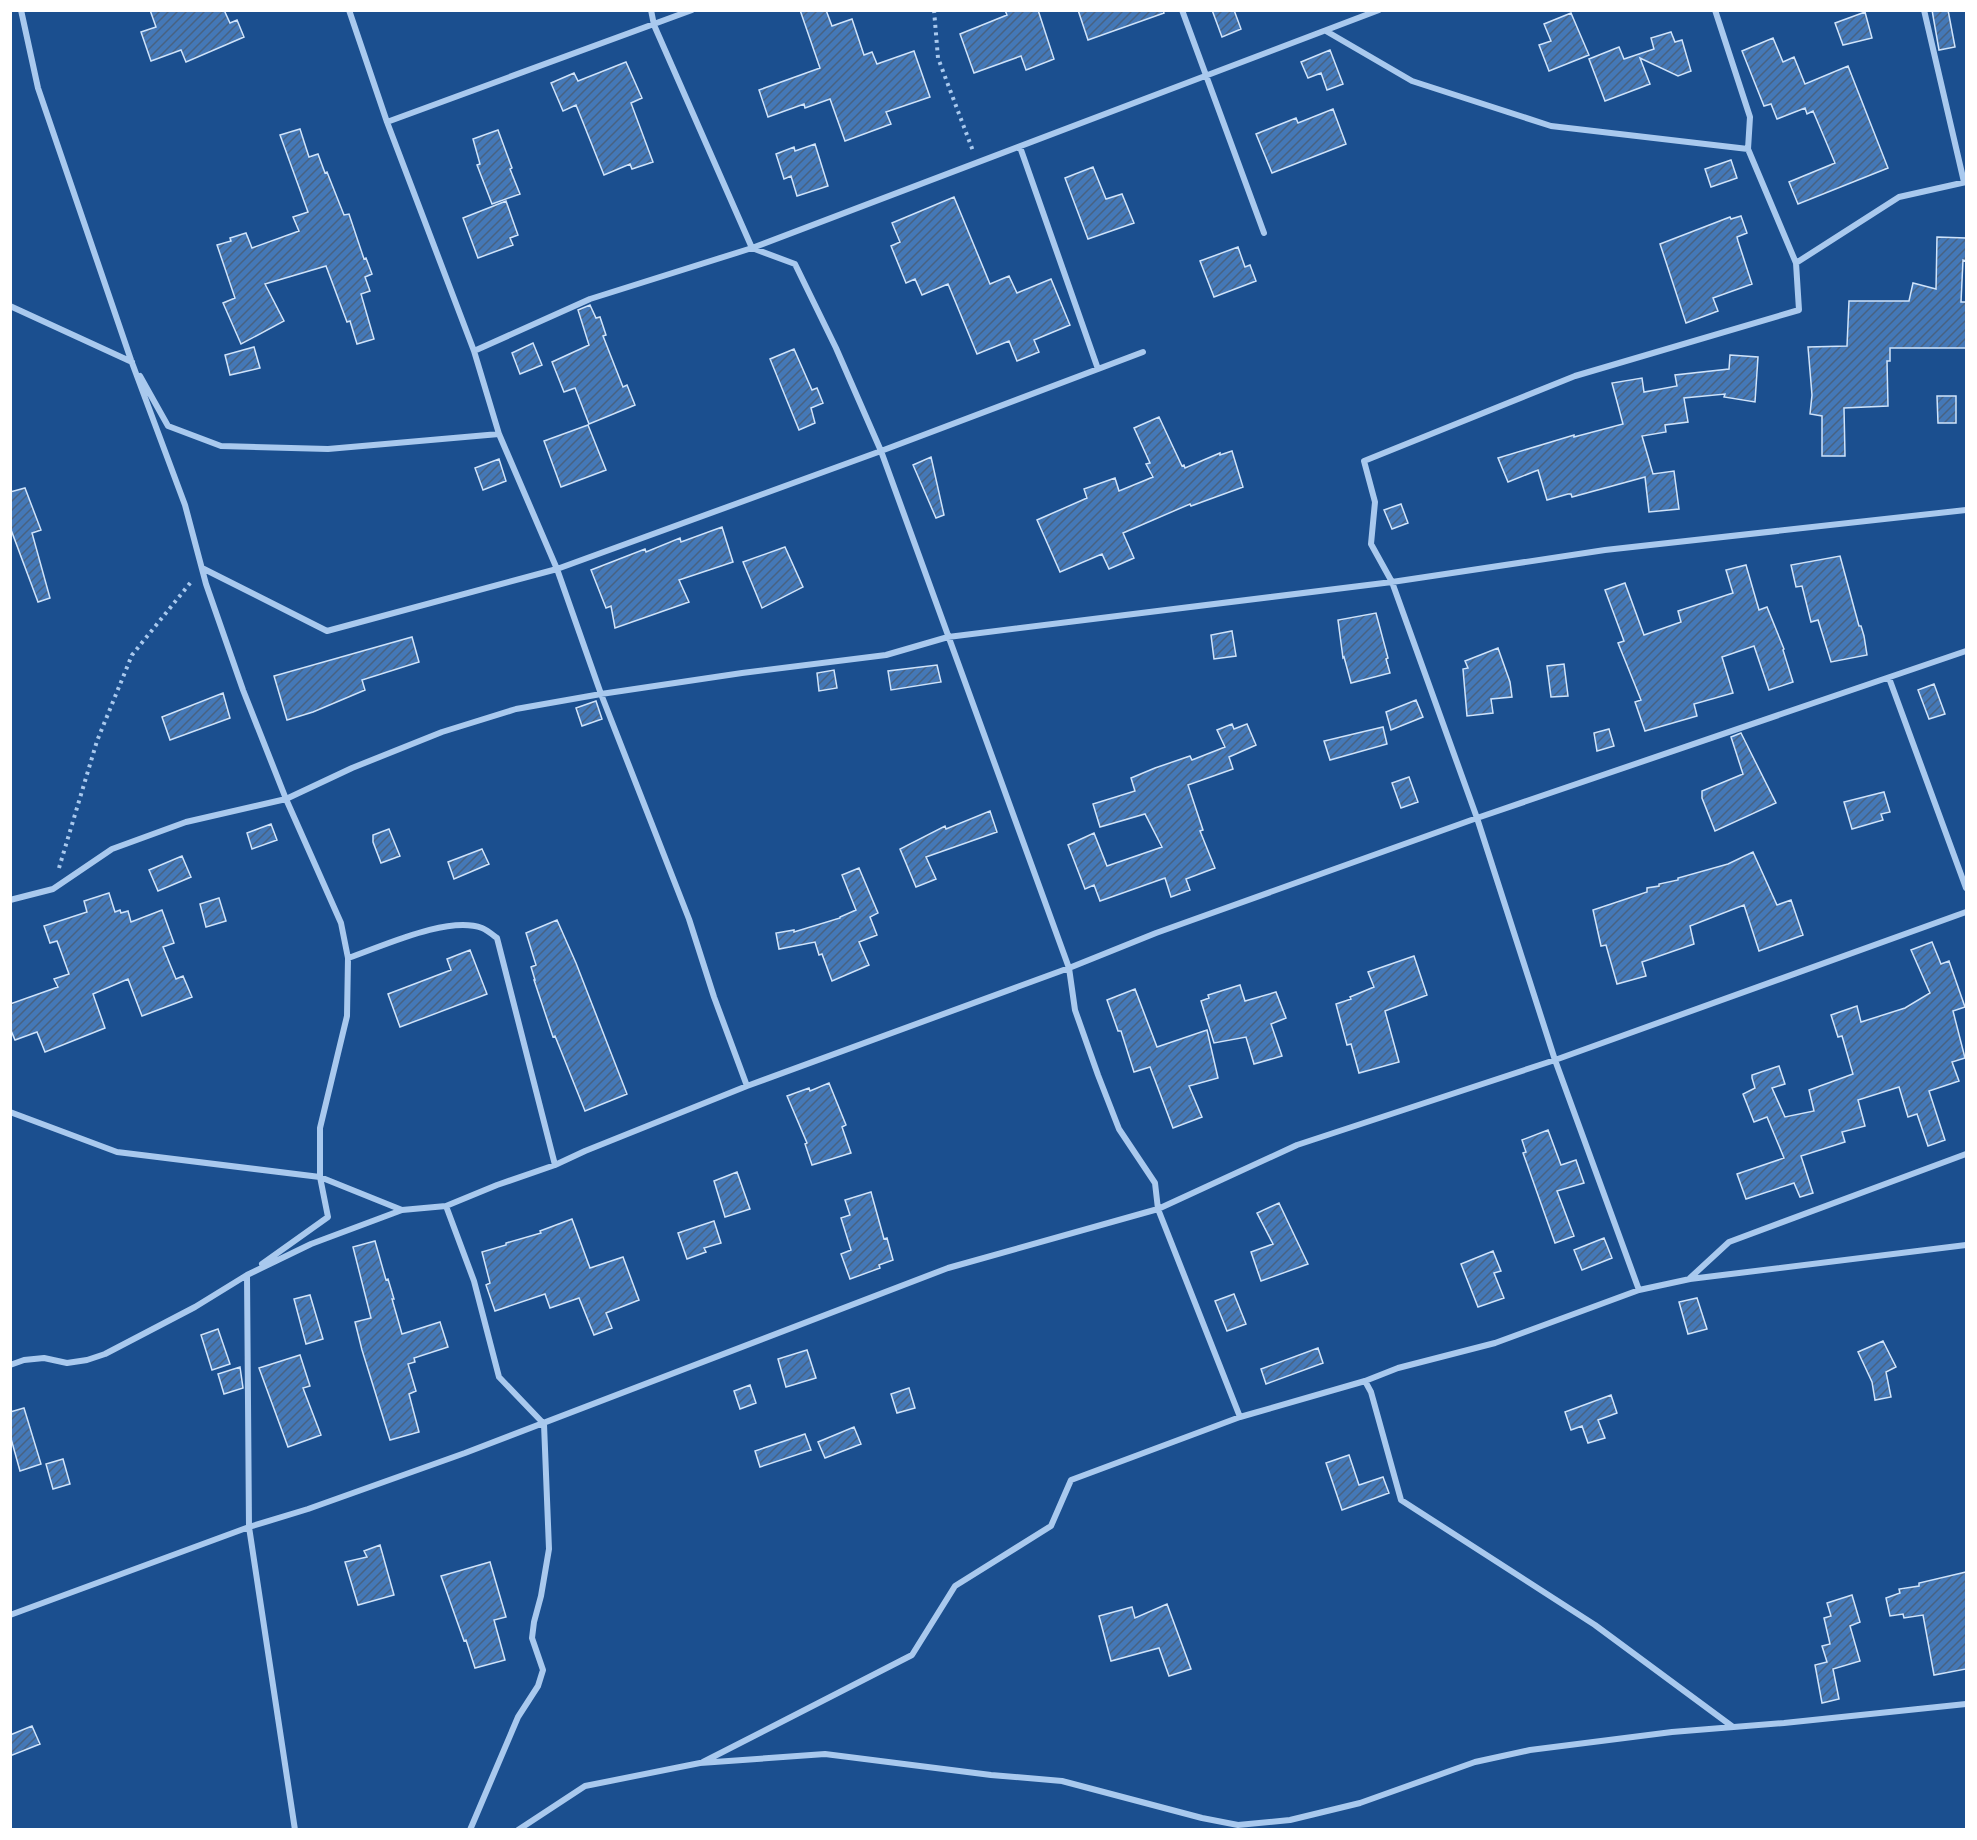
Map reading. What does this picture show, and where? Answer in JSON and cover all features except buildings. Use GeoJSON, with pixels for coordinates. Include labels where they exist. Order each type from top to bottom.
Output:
{"type":"FeatureCollection","features":[{"type":"Feature","properties":{"kind":"street"},"geometry":{"type":"LineString","coordinates":[[10,1365],[24,1360],[44,1358],[67,1363],[105,1354],[195,1307],[247,1275],[328,1217],[320,1177],[320,1128],[347,1016],[348,958],[341,923],[286,799],[243,690],[202,568],[185,505],[131,360],[38,88],[21,10]]}},
{"type":"Feature","properties":{"kind":"street"},"geometry":{"type":"LineString","coordinates":[[349,10],[387,123],[474,351],[499,434],[557,569],[602,694],[689,919],[714,997],[747,1086]]}},
{"type":"Feature","properties":{"kind":"street"},"geometry":{"type":"LineString","coordinates":[[651,10],[654,25],[752,248],[795,264],[836,348],[881,452],[1069,968],[1075,1010],[1098,1075],[1119,1129],[1155,1183],[1158,1209],[1240,1417]]}},
{"type":"Feature","properties":{"kind":"street"},"geometry":{"type":"LineString","coordinates":[[387,123],[692,10]]}},
{"type":"Feature","properties":{"kind":"street"},"geometry":{"type":"LineString","coordinates":[[1182,10],[1264,232]]}},
{"type":"Feature","properties":{"kind":"street"},"geometry":{"type":"LineString","coordinates":[[474,351],[590,299],[752,248],[1379,10]]}},
{"type":"Feature","properties":{"kind":"street"},"geometry":{"type":"LineString","coordinates":[[1639,1290],[1556,1060],[1477,818],[1392,582],[1371,544],[1375,502],[1364,461],[1575,376],[1799,310],[1796,263],[1748,148],[1750,117],[1715,10]]}},
{"type":"Feature","properties":{"kind":"street"},"geometry":{"type":"LineString","coordinates":[[1796,263],[1899,197],[1965,182],[1924,10]]}},
{"type":"Feature","properties":{"kind":"street"},"geometry":{"type":"LineString","coordinates":[[1326,31],[1412,81],[1551,126],[1748,148]]}},
{"type":"Feature","properties":{"kind":"street"},"geometry":{"type":"LineString","coordinates":[[1020,147],[1098,369]]}},
{"type":"Feature","properties":{"kind":"street"},"geometry":{"type":"LineString","coordinates":[[10,306],[131,360],[168,426],[221,446],[328,449],[499,434]]}},
{"type":"Feature","properties":{"kind":"street"},"geometry":{"type":"LineString","coordinates":[[202,568],[327,631],[557,569],[881,452],[1143,352]]}},
{"type":"Feature","properties":{"kind":"street"},"geometry":{"type":"LineString","coordinates":[[10,900],[53,889],[112,849],[186,822],[286,799],[352,768],[442,732],[516,709],[742,673],[886,656],[948,637],[1392,582],[1605,550],[1966,510]]}},
{"type":"Feature","properties":{"kind":"street"},"geometry":{"type":"LineString","coordinates":[[247,1275],[310,1244],[402,1210],[446,1206],[555,1165],[747,1086],[1069,968],[1156,933],[1477,818],[1966,651]]}},
{"type":"Feature","properties":{"kind":"street"},"geometry":{"type":"LineString","coordinates":[[1889,678],[1966,888]]}},
{"type":"Feature","properties":{"kind":"street"},"geometry":{"type":"LineString","coordinates":[[10,1615],[249,1527],[308,1509],[544,1424],[948,1268],[1158,1209],[1297,1145],[1556,1060],[1966,912]]}},
{"type":"Feature","properties":{"kind":"street"},"geometry":{"type":"LineString","coordinates":[[348,958],[440,926],[466,925],[482,928],[497,938],[555,1165]]}},
{"type":"Feature","properties":{"kind":"street"},"geometry":{"type":"LineString","coordinates":[[10,1112],[117,1152],[320,1177],[402,1210]]}},
{"type":"Feature","properties":{"kind":"street"},"geometry":{"type":"LineString","coordinates":[[1690,1279],[1729,1242],[1966,1154]]}},
{"type":"Feature","properties":{"kind":"street"},"geometry":{"type":"LineString","coordinates":[[446,1206],[474,1281],[499,1377],[544,1424],[549,1549],[532,1638],[543,1670],[538,1686],[518,1717],[470,1830]]}},
{"type":"Feature","properties":{"kind":"street"},"geometry":{"type":"LineString","coordinates":[[700,1763],[912,1655],[955,1586],[1051,1526],[1071,1480],[1240,1417],[1365,1381],[1398,1368],[1494,1343],[1639,1290],[1690,1279],[1966,1245]]}},
{"type":"Feature","properties":{"kind":"street"},"geometry":{"type":"LineString","coordinates":[[247,1275],[249,1527],[263,1633],[295,1830]]}},
{"type":"Feature","properties":{"kind":"street"},"geometry":{"type":"LineString","coordinates":[[1365,1381],[1371,1392],[1401,1500],[1595,1625],[1733,1727]]}},
{"type":"Feature","properties":{"kind":"street"},"geometry":{"type":"LineString","coordinates":[[518,1830],[585,1786],[700,1763],[825,1754],[992,1775],[1062,1781],[1202,1818],[1238,1825],[1290,1820],[1360,1803],[1475,1762],[1530,1750],[1672,1732],[1966,1704]]}},
{"type":"Feature","properties":{"kind":"path"},"geometry":{"type":"LineString","coordinates":[[934,10],[938,58],[978,163]]}},
{"type":"Feature","properties":{"kind":"path"},"geometry":{"type":"LineString","coordinates":[[53,889],[97,741],[132,656],[202,568]]}}]}
